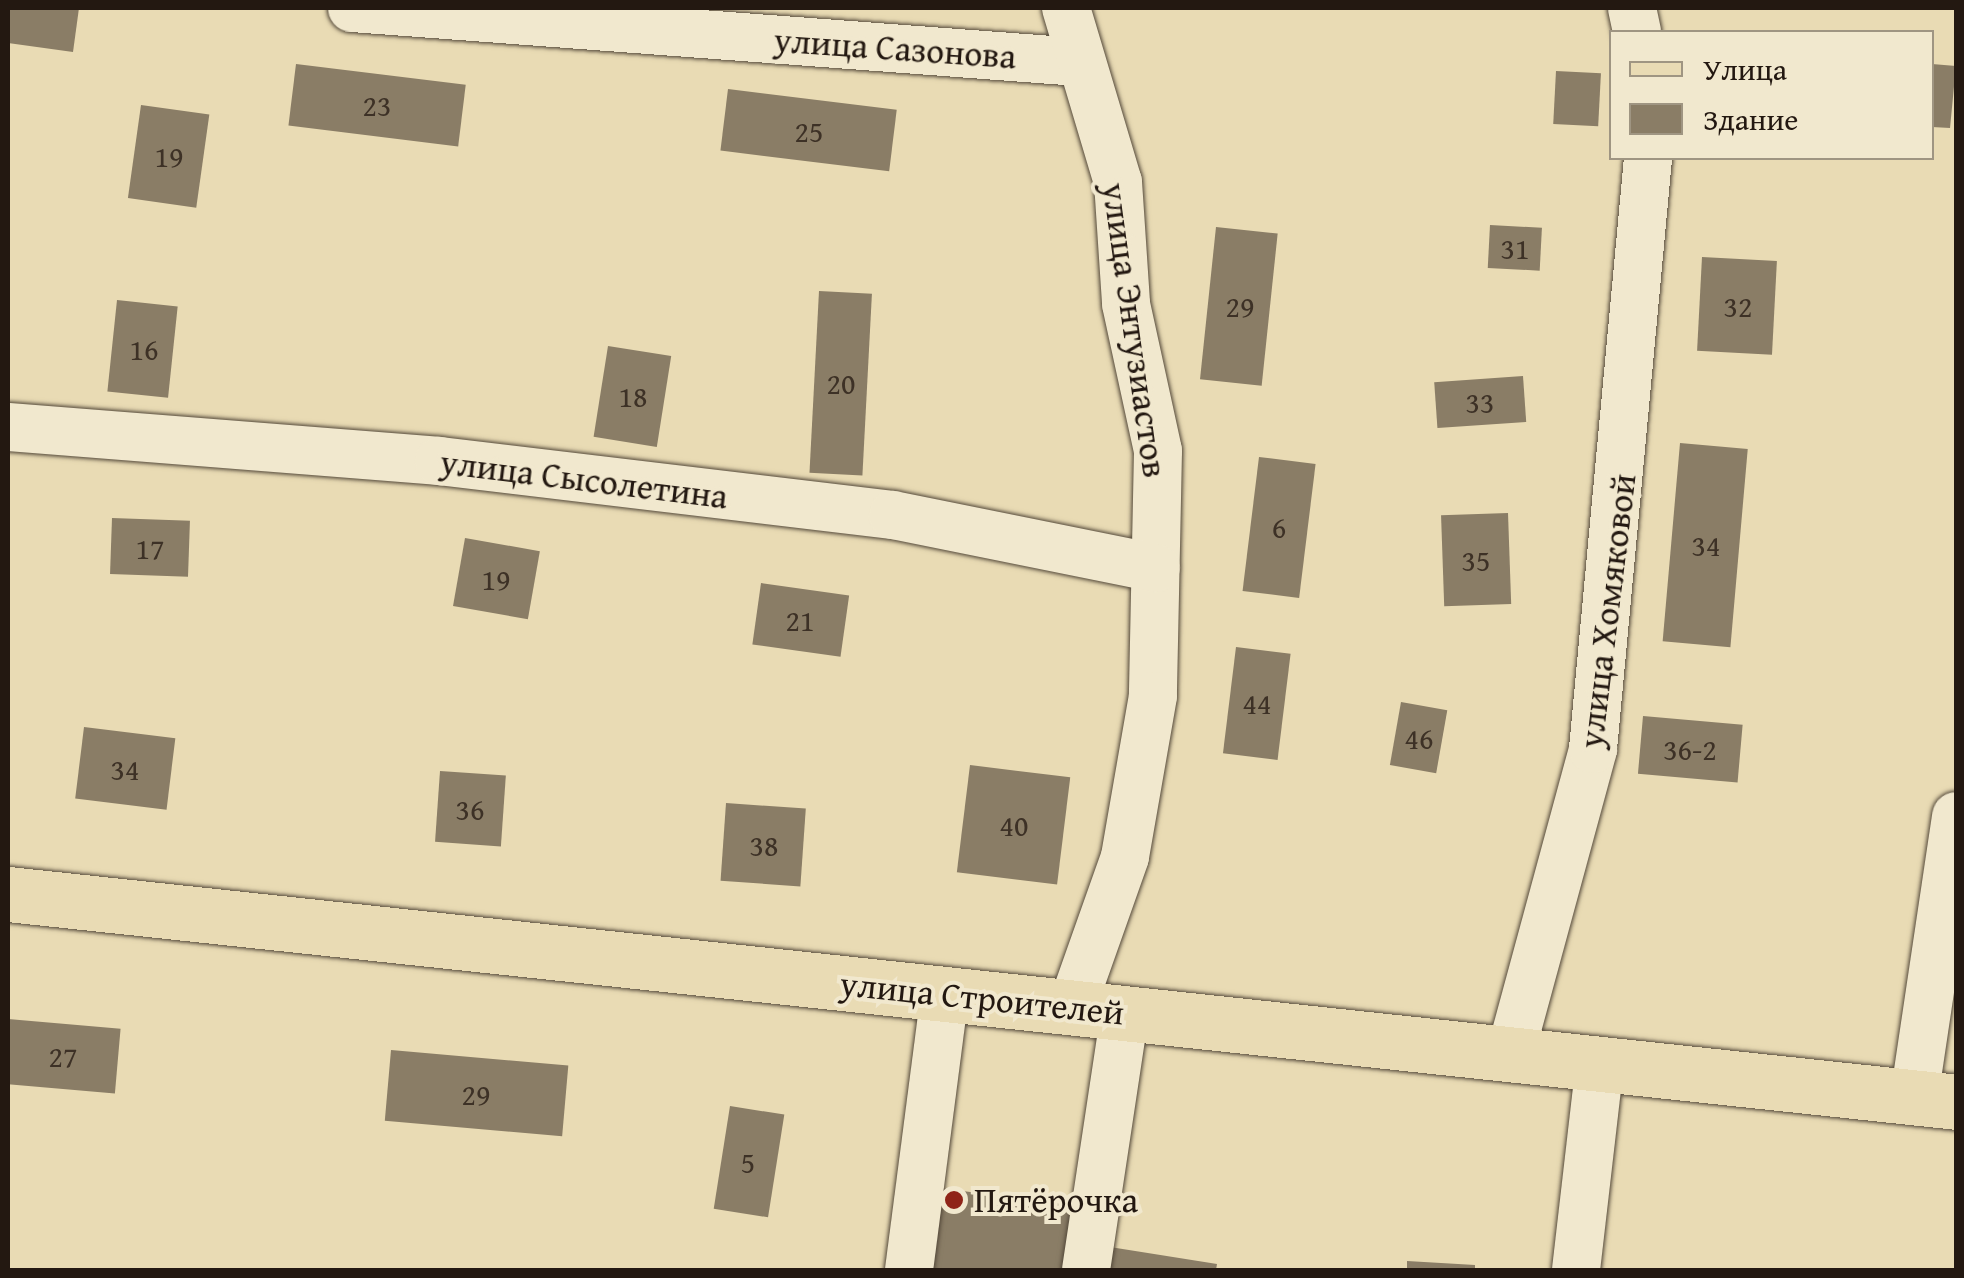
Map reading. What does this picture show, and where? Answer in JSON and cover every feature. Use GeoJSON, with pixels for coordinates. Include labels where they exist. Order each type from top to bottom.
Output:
{"type":"FeatureCollection","features":[{"type":"Feature","properties":{"kind":"main road","name":"улица Строителей"},"geometry":{"type":"LineString","coordinates":[[8,894],[1936,1100]]}},
{"type":"Feature","properties":{"kind":"street","name":"улица Сазонова"},"geometry":{"type":"LineString","coordinates":[[352,8],[1079,62]]}},
{"type":"Feature","properties":{"kind":"street","name":"улица Энтузиастов"},"geometry":{"type":"LineString","coordinates":[[1066,8],[1079,62],[1118,182],[1126,304],[1158,452],[1153,696],[1125,857],[1072,1007]]}},
{"type":"Feature","properties":{"kind":"street","name":"улица Хомяковой"},"geometry":{"type":"LineString","coordinates":[[1510,1055],[1593,748],[1648,160]]}},
{"type":"Feature","properties":{"kind":"street","name":"улица Сысолетина"},"geometry":{"type":"LineString","coordinates":[[8,427],[440,461],[893,515],[1156,568]]}},
{"type":"Feature","properties":{"kind":"street"},"geometry":{"type":"LineString","coordinates":[[1936,1100],[1956,816]]}},
{"type":"Feature","properties":{"kind":"street"},"geometry":{"type":"LineString","coordinates":[[908,1270],[945,994]]}},
{"type":"Feature","properties":{"kind":"street"},"geometry":{"type":"LineString","coordinates":[[1086,1270],[1125,1013]]}},
{"type":"Feature","properties":{"kind":"street"},"geometry":{"type":"LineString","coordinates":[[1576,1270],[1600,1064]]}},
{"type":"Feature","properties":{"kind":"building"},"geometry":{"type":"Polygon","coordinates":[[[8,8],[79,8],[73,52],[8,43],[8,8]]]}},
{"type":"Feature","properties":{"kind":"building"},"geometry":{"type":"Polygon","coordinates":[[[296,64],[466,85],[458,146],[288,126],[296,64]]]}},
{"type":"Feature","properties":{"kind":"building"},"geometry":{"type":"Polygon","coordinates":[[[1934,64],[1956,66],[1950,128],[1934,127],[1934,64]]]}},
{"type":"Feature","properties":{"kind":"building"},"geometry":{"type":"Polygon","coordinates":[[[1556,71],[1601,73],[1598,126],[1553,124],[1556,71]]]}},
{"type":"Feature","properties":{"kind":"building"},"geometry":{"type":"Polygon","coordinates":[[[728,89],[897,110],[889,171],[720,151],[728,89]]]}},
{"type":"Feature","properties":{"kind":"building"},"geometry":{"type":"Polygon","coordinates":[[[141,105],[209,115],[196,208],[128,198],[141,105]]]}},
{"type":"Feature","properties":{"kind":"building"},"geometry":{"type":"Polygon","coordinates":[[[1490,225],[1542,228],[1540,271],[1488,268],[1490,225]]]}},
{"type":"Feature","properties":{"kind":"building"},"geometry":{"type":"Polygon","coordinates":[[[1216,227],[1278,233],[1262,386],[1200,379],[1216,227]]]}},
{"type":"Feature","properties":{"kind":"building"},"geometry":{"type":"Polygon","coordinates":[[[1702,257],[1777,261],[1772,355],[1697,351],[1702,257]]]}},
{"type":"Feature","properties":{"kind":"building"},"geometry":{"type":"Polygon","coordinates":[[[819,291],[872,294],[862,476],[809,473],[819,291]]]}},
{"type":"Feature","properties":{"kind":"building"},"geometry":{"type":"Polygon","coordinates":[[[117,300],[178,306],[168,398],[107,391],[117,300]]]}},
{"type":"Feature","properties":{"kind":"building"},"geometry":{"type":"Polygon","coordinates":[[[608,346],[671,356],[657,447],[594,437],[608,346]]]}},
{"type":"Feature","properties":{"kind":"building"},"geometry":{"type":"Polygon","coordinates":[[[1523,376],[1526,422],[1437,428],[1434,382],[1523,376]]]}},
{"type":"Feature","properties":{"kind":"building"},"geometry":{"type":"Polygon","coordinates":[[[1680,443],[1748,449],[1730,647],[1663,641],[1680,443]]]}},
{"type":"Feature","properties":{"kind":"building"},"geometry":{"type":"Polygon","coordinates":[[[1259,457],[1316,464],[1299,598],[1243,591],[1259,457]]]}},
{"type":"Feature","properties":{"kind":"building"},"geometry":{"type":"Polygon","coordinates":[[[1508,513],[1511,604],[1444,606],[1441,515],[1508,513]]]}},
{"type":"Feature","properties":{"kind":"building"},"geometry":{"type":"Polygon","coordinates":[[[112,518],[190,521],[188,577],[110,574],[112,518]]]}},
{"type":"Feature","properties":{"kind":"building"},"geometry":{"type":"Polygon","coordinates":[[[465,538],[540,551],[528,619],[453,606],[465,538]]]}},
{"type":"Feature","properties":{"kind":"building"},"geometry":{"type":"Polygon","coordinates":[[[761,583],[849,595],[841,657],[752,644],[761,583]]]}},
{"type":"Feature","properties":{"kind":"building"},"geometry":{"type":"Polygon","coordinates":[[[1236,647],[1291,654],[1278,760],[1223,753],[1236,647]]]}},
{"type":"Feature","properties":{"kind":"building"},"geometry":{"type":"Polygon","coordinates":[[[1401,702],[1447,710],[1436,773],[1390,765],[1401,702]]]}},
{"type":"Feature","properties":{"kind":"building"},"geometry":{"type":"Polygon","coordinates":[[[1643,716],[1743,725],[1738,782],[1638,774],[1643,716]]]}},
{"type":"Feature","properties":{"kind":"building"},"geometry":{"type":"Polygon","coordinates":[[[84,727],[175,738],[167,810],[75,798],[84,727]]]}},
{"type":"Feature","properties":{"kind":"building"},"geometry":{"type":"Polygon","coordinates":[[[970,765],[1070,777],[1057,885],[957,872],[970,765]]]}},
{"type":"Feature","properties":{"kind":"building"},"geometry":{"type":"Polygon","coordinates":[[[440,771],[506,776],[501,846],[435,842],[440,771]]]}},
{"type":"Feature","properties":{"kind":"building"},"geometry":{"type":"Polygon","coordinates":[[[726,803],[806,809],[800,886],[721,881],[726,803]]]}},
{"type":"Feature","properties":{"kind":"building"},"geometry":{"type":"Polygon","coordinates":[[[8,1019],[121,1029],[115,1094],[8,1084],[8,1019]]]}},
{"type":"Feature","properties":{"kind":"building"},"geometry":{"type":"Polygon","coordinates":[[[391,1050],[568,1066],[562,1136],[385,1121],[391,1050]]]}},
{"type":"Feature","properties":{"kind":"building"},"geometry":{"type":"Polygon","coordinates":[[[730,1106],[784,1115],[768,1217],[714,1209],[730,1106]]]}},
{"type":"Feature","properties":{"kind":"building"},"geometry":{"type":"Polygon","coordinates":[[[932,1187],[1071,1205],[1063,1270],[922,1270],[932,1187]]]}},
{"type":"Feature","properties":{"kind":"building"},"geometry":{"type":"Polygon","coordinates":[[[1110,1247],[1217,1264],[1216,1270],[1106,1270],[1110,1247]]]}},
{"type":"Feature","properties":{"kind":"building"},"geometry":{"type":"Polygon","coordinates":[[[1407,1261],[1475,1265],[1475,1270],[1407,1270],[1407,1261]]]}},
{"type":"Feature","properties":{"kind":"place","name":"Пятёрочка"},"geometry":{"type":"Point","coordinates":[954,1200]}}]}
